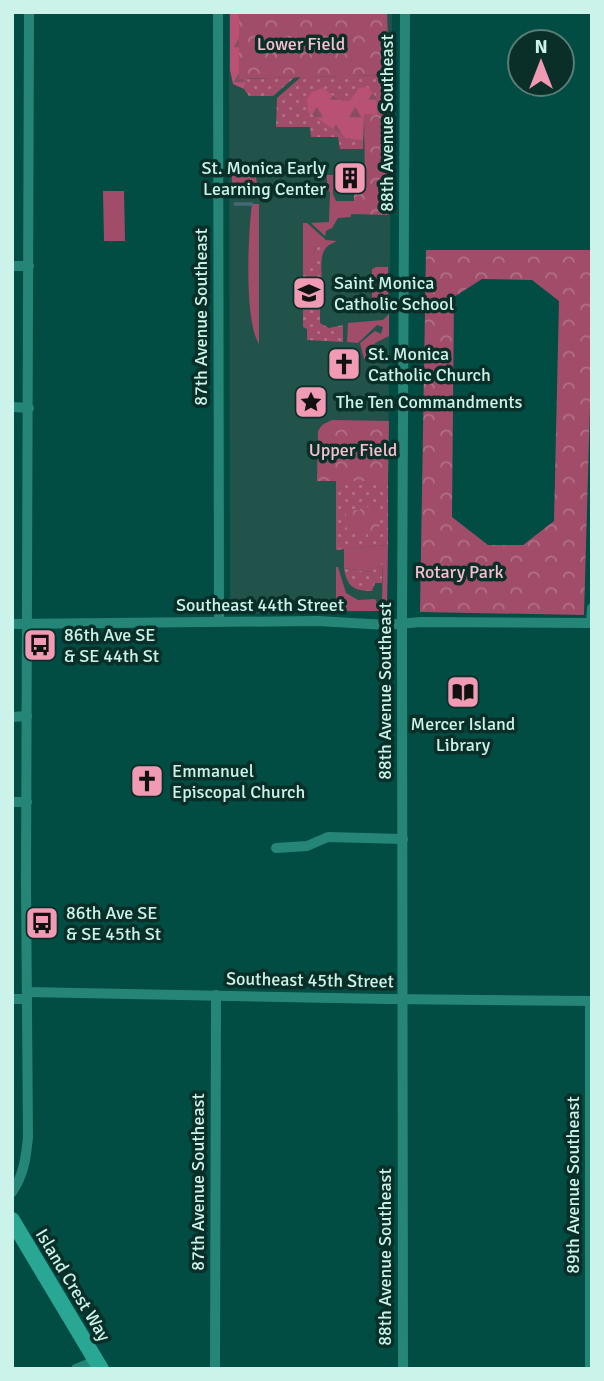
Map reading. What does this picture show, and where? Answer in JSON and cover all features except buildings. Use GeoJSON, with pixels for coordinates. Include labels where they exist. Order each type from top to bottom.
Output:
{"type":"FeatureCollection","features":[{"type":"Feature","properties":{"kind":"main road","name":"Island Crest Way"},"geometry":{"type":"LineString","coordinates":[[12,1220],[99,1365]]}},
{"type":"Feature","properties":{"kind":"street"},"geometry":{"type":"LineString","coordinates":[[12,1192],[20,1180],[26,1159],[29,12]]}},
{"type":"Feature","properties":{"kind":"street","name":"87th Avenue Southeast"},"geometry":{"type":"LineString","coordinates":[[218,12],[219,622]]}},
{"type":"Feature","properties":{"kind":"street","name":"88th Avenue Southeast"},"geometry":{"type":"LineString","coordinates":[[403,1369],[405,12]]}},
{"type":"Feature","properties":{"kind":"street"},"geometry":{"type":"LineString","coordinates":[[12,266],[29,266]]}},
{"type":"Feature","properties":{"kind":"street"},"geometry":{"type":"LineString","coordinates":[[12,407],[29,408]]}},
{"type":"Feature","properties":{"kind":"street"},"geometry":{"type":"LineString","coordinates":[[592,608],[592,624]]}},
{"type":"Feature","properties":{"kind":"street","name":"Southeast 44th Street"},"geometry":{"type":"LineString","coordinates":[[12,624],[592,624]]}},
{"type":"Feature","properties":{"kind":"street"},"geometry":{"type":"LineString","coordinates":[[12,717],[27,716]]}},
{"type":"Feature","properties":{"kind":"street"},"geometry":{"type":"LineString","coordinates":[[12,802],[27,802]]}},
{"type":"Feature","properties":{"kind":"street"},"geometry":{"type":"LineString","coordinates":[[276,848],[307,846],[328,837],[403,839]]}},
{"type":"Feature","properties":{"kind":"street","name":"87th Avenue Southeast"},"geometry":{"type":"LineString","coordinates":[[215,1369],[216,995]]}},
{"type":"Feature","properties":{"kind":"street","name":"Southeast 45th Street"},"geometry":{"type":"LineString","coordinates":[[12,999],[27,996],[216,995],[591,1001]]}},
{"type":"Feature","properties":{"kind":"street","name":"89th Avenue Southeast"},"geometry":{"type":"LineString","coordinates":[[590,1369],[591,1001]]}},
{"type":"Feature","properties":{"kind":"street"},"geometry":{"type":"LineString","coordinates":[[76,1369],[99,1365]]}},
{"type":"Feature","properties":{"kind":"shaded area","name":"Saint Monica Catholic School"},"geometry":{"type":"Polygon","coordinates":[[[229,12],[392,12],[387,611],[241,613],[230,602],[229,12]]]}},
{"type":"Feature","properties":{"kind":"green space"},"geometry":{"type":"Polygon","coordinates":[[[230,12],[247,12],[247,79],[244,89],[233,84],[230,70],[230,12]]]}},
{"type":"Feature","properties":{"kind":"green space","name":"Lower Field"},"geometry":{"type":"Polygon","coordinates":[[[239,12],[387,12],[389,75],[239,79],[239,12]]]}},
{"type":"Feature","properties":{"kind":"green space"},"geometry":{"type":"Polygon","coordinates":[[[389,75],[390,114],[364,114],[363,149],[340,149],[338,137],[311,137],[310,127],[276,127],[277,98],[301,77],[389,75]]]}},
{"type":"Feature","properties":{"kind":"green space"},"geometry":{"type":"Polygon","coordinates":[[[295,77],[273,96],[249,96],[244,89],[247,79],[295,77]]]}},
{"type":"Feature","properties":{"kind":"green space"},"geometry":{"type":"Polygon","coordinates":[[[368,87],[376,97],[377,114],[364,114],[363,140],[347,138],[308,112],[307,100],[312,92],[323,88],[340,101],[350,101],[359,88],[368,87]]]}},
{"type":"Feature","properties":{"kind":"green space"},"geometry":{"type":"Polygon","coordinates":[[[364,114],[390,114],[389,215],[351,214],[354,180],[365,179],[364,114]]]}},
{"type":"Feature","properties":{"kind":"green space"},"geometry":{"type":"Polygon","coordinates":[[[254,170],[259,192],[235,192],[232,186],[232,171],[254,170]]]}},
{"type":"Feature","properties":{"kind":"green space"},"geometry":{"type":"Polygon","coordinates":[[[327,175],[333,175],[333,194],[336,201],[351,201],[351,217],[338,218],[332,228],[326,231],[325,236],[311,223],[329,222],[330,193],[327,175]]]}},
{"type":"Feature","properties":{"kind":"green space"},"geometry":{"type":"Polygon","coordinates":[[[103,191],[124,191],[125,241],[104,241],[103,191]]]}},
{"type":"Feature","properties":{"kind":"green space"},"geometry":{"type":"Polygon","coordinates":[[[252,204],[259,204],[259,344],[254,333],[249,297],[252,204]]]}},
{"type":"Feature","properties":{"kind":"green space"},"geometry":{"type":"Polygon","coordinates":[[[303,223],[307,223],[326,240],[337,241],[316,247],[311,260],[303,267],[303,223]]]}},
{"type":"Feature","properties":{"kind":"green space"},"geometry":{"type":"Polygon","coordinates":[[[329,245],[322,257],[322,285],[303,298],[303,267],[316,247],[329,245]]]}},
{"type":"Feature","properties":{"kind":"green space","name":"Rotary Park"},"geometry":{"type":"Polygon","coordinates":[[[426,250],[592,250],[584,615],[420,612],[426,250]],[[482,279],[454,297],[452,517],[488,545],[523,545],[554,521],[559,301],[532,280],[482,279]]]}},
{"type":"Feature","properties":{"kind":"green space"},"geometry":{"type":"Polygon","coordinates":[[[388,267],[388,297],[372,301],[372,269],[388,267]]]}},
{"type":"Feature","properties":{"kind":"green space"},"geometry":{"type":"Polygon","coordinates":[[[320,291],[320,323],[329,328],[343,325],[343,342],[307,340],[307,329],[303,327],[303,304],[320,291]]]}},
{"type":"Feature","properties":{"kind":"green space"},"geometry":{"type":"Polygon","coordinates":[[[389,314],[389,336],[375,343],[371,359],[364,359],[360,343],[375,331],[381,334],[383,327],[377,325],[358,343],[347,342],[348,323],[383,320],[389,314]]]}},
{"type":"Feature","properties":{"kind":"green space","name":"Upper Field"},"geometry":{"type":"Polygon","coordinates":[[[332,420],[389,421],[388,481],[317,481],[318,431],[322,425],[332,420]]]}},
{"type":"Feature","properties":{"kind":"green space"},"geometry":{"type":"Polygon","coordinates":[[[336,481],[388,481],[388,545],[336,550],[336,481]]]}},
{"type":"Feature","properties":{"kind":"green space"},"geometry":{"type":"Polygon","coordinates":[[[361,507],[379,507],[379,537],[368,537],[368,533],[346,530],[346,510],[360,510],[361,507]]]}},
{"type":"Feature","properties":{"kind":"green space"},"geometry":{"type":"Polygon","coordinates":[[[388,545],[387,611],[342,611],[336,607],[336,567],[346,593],[358,600],[375,599],[377,603],[381,603],[383,563],[371,572],[344,568],[344,549],[388,545]]]}},
{"type":"Feature","properties":{"kind":"green space"},"geometry":{"type":"Polygon","coordinates":[[[383,562],[382,583],[375,583],[372,591],[356,589],[349,584],[344,568],[371,572],[383,562]]]}},
{"type":"Feature","properties":{"kind":"waterway"},"geometry":{"type":"LineString","coordinates":[[235,204],[252,204]]}},
{"type":"Feature","properties":{"kind":"place","name":"St. Monica Early Learning Center"},"geometry":{"type":"Point","coordinates":[350,178]}},
{"type":"Feature","properties":{"kind":"place","name":"Saint Monica Catholic School"},"geometry":{"type":"Point","coordinates":[309,293]}},
{"type":"Feature","properties":{"kind":"place","name":"St. Monica Catholic Church"},"geometry":{"type":"Point","coordinates":[344,364]}},
{"type":"Feature","properties":{"kind":"place","name":"The Ten Commandments"},"geometry":{"type":"Point","coordinates":[311,402]}},
{"type":"Feature","properties":{"kind":"place","name":"86th Ave SE & SE 44th St"},"geometry":{"type":"Point","coordinates":[40,645]}},
{"type":"Feature","properties":{"kind":"place","name":"Mercer Island Library"},"geometry":{"type":"Point","coordinates":[463,692]}},
{"type":"Feature","properties":{"kind":"place","name":"Emmanuel Episcopal Church"},"geometry":{"type":"Point","coordinates":[147,781]}},
{"type":"Feature","properties":{"kind":"place","name":"86th Ave SE & SE 45th St"},"geometry":{"type":"Point","coordinates":[42,923]}}]}
